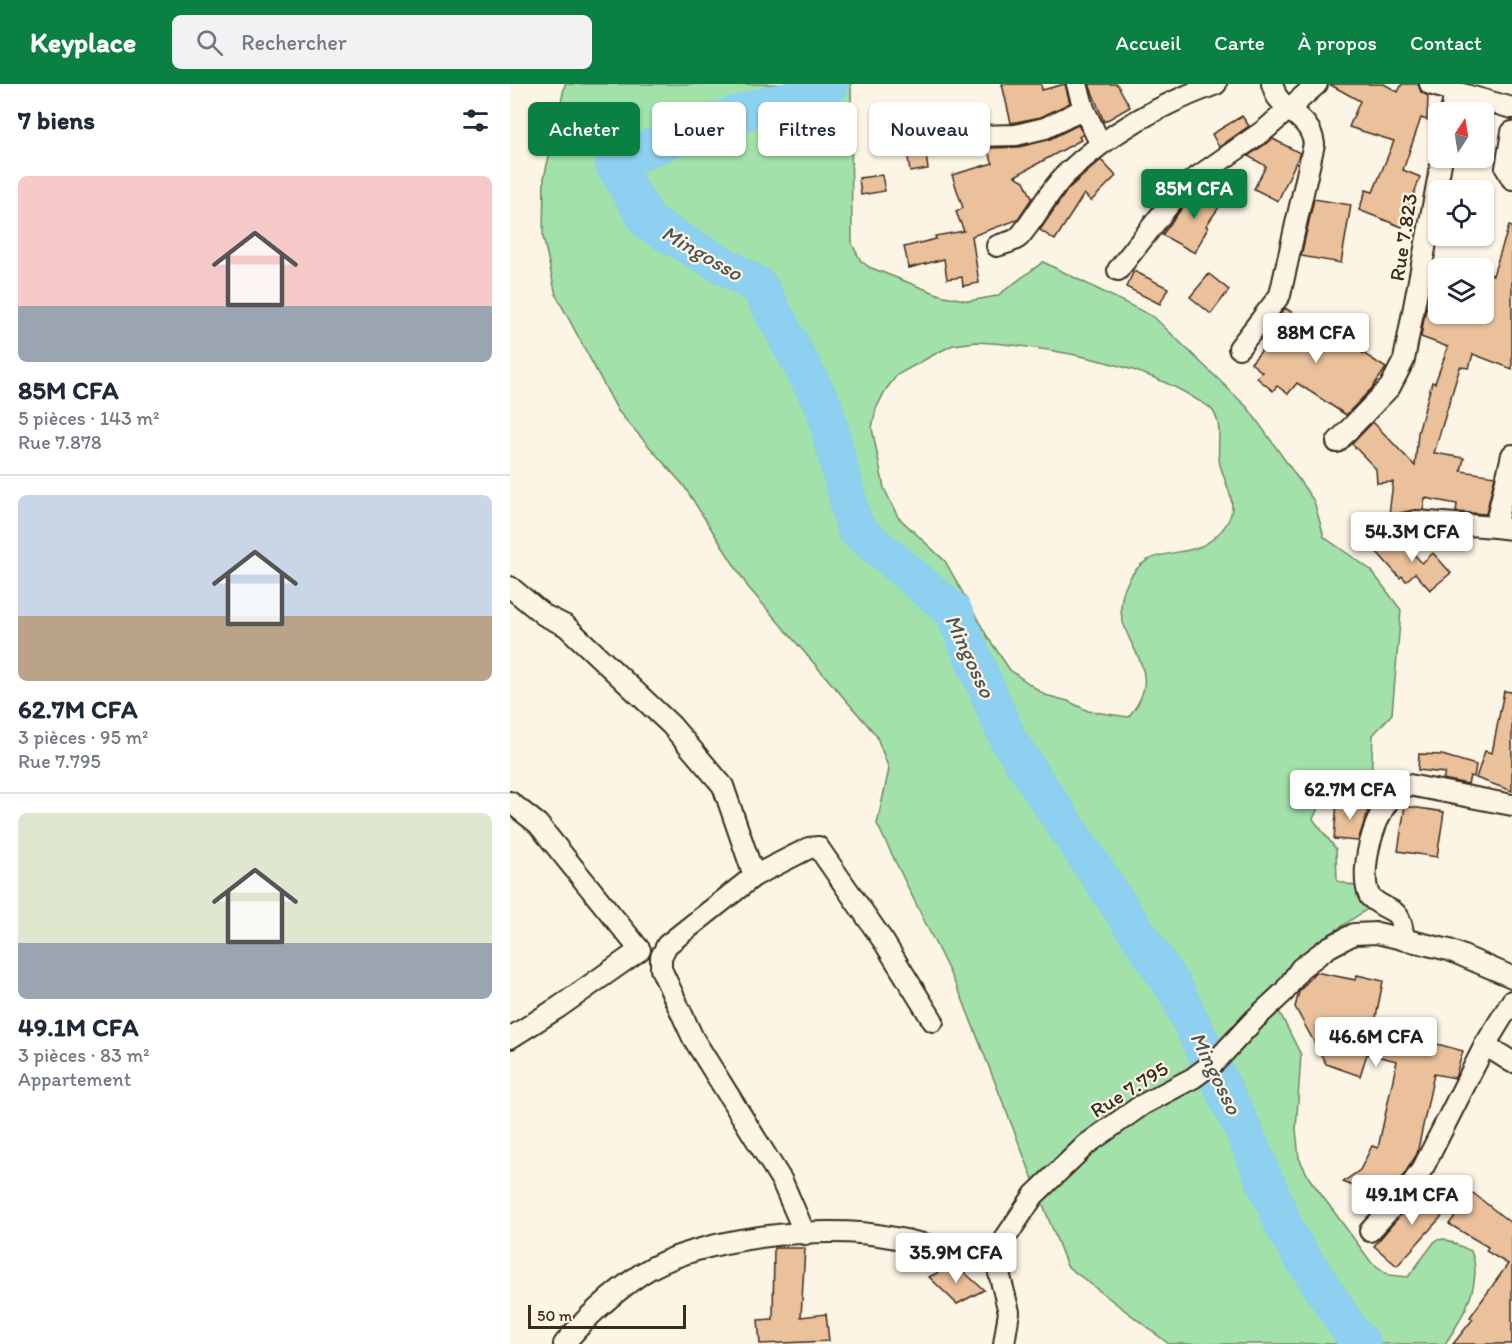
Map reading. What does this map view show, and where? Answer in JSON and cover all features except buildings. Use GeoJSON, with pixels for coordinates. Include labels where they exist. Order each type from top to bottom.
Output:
{"type":"FeatureCollection","features":[{"type":"Feature","properties":{"kind":"street"},"geometry":{"type":"LineString","coordinates":[[1077,84],[1084,109],[1100,143]]}},
{"type":"Feature","properties":{"kind":"street"},"geometry":{"type":"LineString","coordinates":[[998,246],[1018,237],[1040,204],[1064,176],[1100,143],[1175,99],[1216,84]]}},
{"type":"Feature","properties":{"kind":"street"},"geometry":{"type":"LineString","coordinates":[[1239,348],[1280,295],[1314,144],[1313,134],[1278,98],[1272,84]]}},
{"type":"Feature","properties":{"kind":"street"},"geometry":{"type":"LineString","coordinates":[[1118,270],[1184,187],[1266,129],[1317,84]]}},
{"type":"Feature","properties":{"kind":"street"},"geometry":{"type":"LineString","coordinates":[[1430,84],[1512,108]]}},
{"type":"Feature","properties":{"kind":"street"},"geometry":{"type":"LineString","coordinates":[[1453,102],[1455,92]]}},
{"type":"Feature","properties":{"kind":"street"},"geometry":{"type":"LineString","coordinates":[[990,136],[1016,135],[1044,128],[1084,109]]}},
{"type":"Feature","properties":{"kind":"street"},"geometry":{"type":"LineString","coordinates":[[1512,132],[1506,168],[1512,179]]}},
{"type":"Feature","properties":{"kind":"street","name":"Rue 7.823"},"geometry":{"type":"LineString","coordinates":[[1337,442],[1390,387],[1404,360],[1440,168]]}},
{"type":"Feature","properties":{"kind":"street"},"geometry":{"type":"LineString","coordinates":[[1371,531],[1416,521],[1504,528],[1512,455]]}},
{"type":"Feature","properties":{"kind":"street"},"geometry":{"type":"LineString","coordinates":[[510,587],[544,615],[566,626],[671,725],[723,786],[754,876]]}},
{"type":"Feature","properties":{"kind":"street"},"geometry":{"type":"LineString","coordinates":[[1404,940],[1402,919],[1398,914],[1374,901],[1368,893],[1366,867],[1376,825],[1393,793],[1409,785],[1512,805]]}},
{"type":"Feature","properties":{"kind":"street"},"geometry":{"type":"LineString","coordinates":[[510,802],[538,824],[640,950],[568,1002],[510,1038]]}},
{"type":"Feature","properties":{"kind":"street"},"geometry":{"type":"LineString","coordinates":[[805,1234],[782,1181],[693,1038],[661,969],[661,957],[667,945],[754,876],[809,848],[818,848],[884,942],[933,1021]]}},
{"type":"Feature","properties":{"kind":"street","name":"Rue 7.795"},"geometry":{"type":"LineString","coordinates":[[996,1261],[1006,1237],[1034,1195],[1087,1144],[1142,1105],[1193,1078],[1216,1061],[1284,992],[1301,968],[1329,947],[1354,934],[1377,933],[1449,950],[1512,977]]}},
{"type":"Feature","properties":{"kind":"street"},"geometry":{"type":"LineString","coordinates":[[1370,1231],[1407,1191],[1424,1166],[1485,1045],[1512,1001]]}},
{"type":"Feature","properties":{"kind":"street"},"geometry":{"type":"LineString","coordinates":[[1485,1045],[1512,1062]]}},
{"type":"Feature","properties":{"kind":"street"},"geometry":{"type":"LineString","coordinates":[[564,1344],[590,1314],[643,1273],[684,1254],[767,1235],[840,1232],[889,1236],[996,1261],[1009,1312],[1004,1344]]}},
{"type":"Feature","properties":{"kind":"green space"},"geometry":{"type":"Polygon","coordinates":[[[565,84],[851,84],[851,102],[758,102],[758,156],[851,156],[852,244],[861,261],[869,267],[940,295],[969,301],[997,296],[1043,262],[1154,317],[1248,408],[1314,501],[1324,537],[1371,570],[1401,610],[1392,714],[1373,735],[1371,781],[1325,794],[1313,819],[1336,849],[1337,881],[1366,889],[1369,908],[1306,950],[1272,997],[1301,1055],[1296,1129],[1299,1158],[1309,1178],[1371,1262],[1389,1275],[1408,1277],[1436,1240],[1445,1239],[1471,1251],[1475,1275],[1473,1287],[1464,1312],[1445,1344],[1169,1344],[1067,1266],[962,998],[877,824],[889,769],[876,735],[748,587],[684,486],[618,411],[556,295],[543,237],[544,178],[549,156],[640,156],[640,102],[561,102],[565,84]],[[977,342],[953,345],[897,375],[885,391],[876,409],[872,428],[884,488],[898,517],[945,561],[987,636],[1010,670],[1045,695],[1068,701],[1088,711],[1128,717],[1141,698],[1144,682],[1142,667],[1123,623],[1121,607],[1125,588],[1133,573],[1155,557],[1204,545],[1224,528],[1232,512],[1230,496],[1219,461],[1217,418],[1207,405],[1171,385],[1146,375],[1089,358],[1031,347],[977,342]]]}},
{"type":"Feature","properties":{"kind":"waterway","name":"Mingosso"},"geometry":{"type":"LineString","coordinates":[[831,84],[814,94],[766,105],[702,127],[614,164],[649,223],[759,286],[824,407],[855,528],[953,611],[1009,741],[1176,991],[1243,1129],[1288,1235],[1353,1335],[1362,1344]]}}]}
